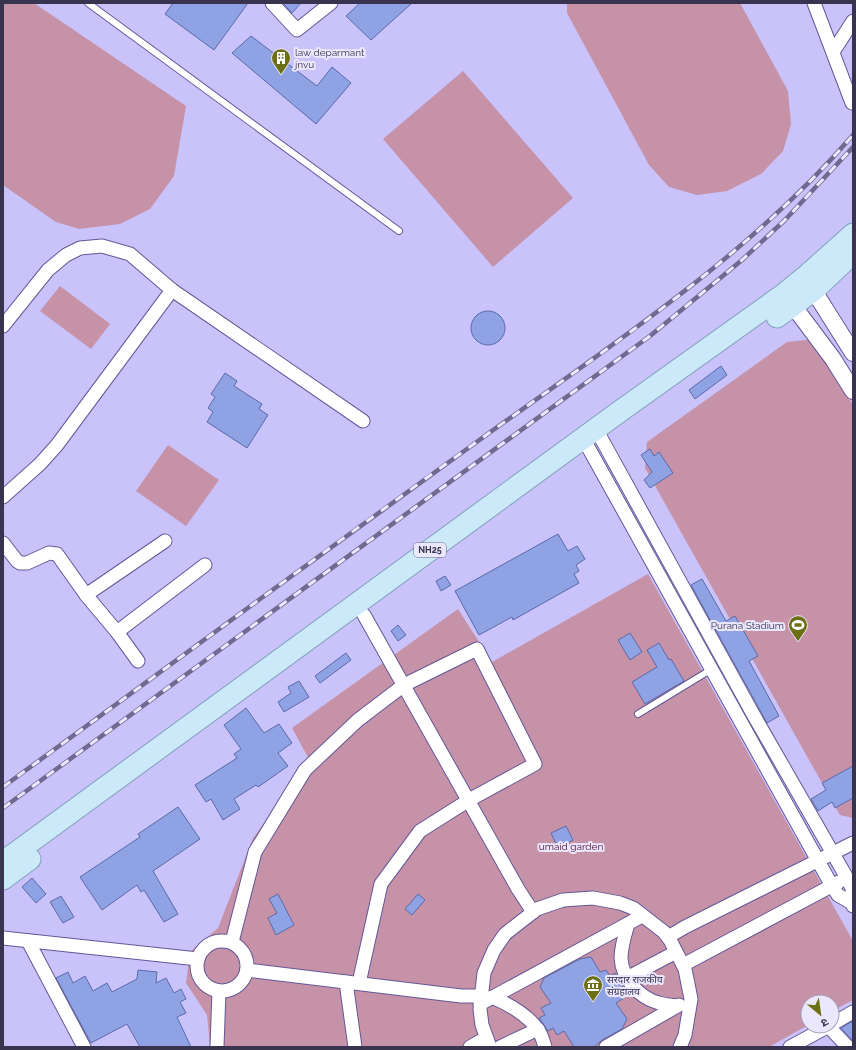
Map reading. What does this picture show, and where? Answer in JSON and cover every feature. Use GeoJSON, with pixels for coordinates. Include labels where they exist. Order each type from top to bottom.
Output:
{"type":"FeatureCollection","features":[{"type":"Feature","properties":{"kind":"main road","name":"NH25"},"geometry":{"type":"LineString","coordinates":[[810,284],[853,234]]}},
{"type":"Feature","properties":{"kind":"main road","name":"NH25"},"geometry":{"type":"LineString","coordinates":[[3,862],[853,253]]}},
{"type":"Feature","properties":{"kind":"main road","name":"NH25"},"geometry":{"type":"LineString","coordinates":[[3,879],[364,615],[593,439]]}},
{"type":"Feature","properties":{"kind":"street"},"geometry":{"type":"LineString","coordinates":[[272,3],[297,30],[331,3]]}},
{"type":"Feature","properties":{"kind":"street"},"geometry":{"type":"LineString","coordinates":[[814,3],[852,103]]}},
{"type":"Feature","properties":{"kind":"street"},"geometry":{"type":"LineString","coordinates":[[832,52],[853,21]]}},
{"type":"Feature","properties":{"kind":"street"},"geometry":{"type":"LineString","coordinates":[[3,326],[48,270],[66,255],[80,248],[102,246],[130,254],[172,290],[363,421]]}},
{"type":"Feature","properties":{"kind":"street"},"geometry":{"type":"LineString","coordinates":[[810,284],[853,353]]}},
{"type":"Feature","properties":{"kind":"street"},"geometry":{"type":"LineString","coordinates":[[3,497],[40,464],[57,445],[172,290]]}},
{"type":"Feature","properties":{"kind":"street"},"geometry":{"type":"LineString","coordinates":[[789,300],[833,359],[853,391]]}},
{"type":"Feature","properties":{"kind":"street"},"geometry":{"type":"LineString","coordinates":[[593,439],[712,669],[832,886],[838,895],[852,904]]}},
{"type":"Feature","properties":{"kind":"street"},"geometry":{"type":"LineString","coordinates":[[593,439],[832,854],[850,877],[852,904]]}},
{"type":"Feature","properties":{"kind":"street"},"geometry":{"type":"LineString","coordinates":[[86,595],[165,541]]}},
{"type":"Feature","properties":{"kind":"street"},"geometry":{"type":"LineString","coordinates":[[3,543],[20,563],[27,563],[49,553],[57,554],[86,595],[117,632],[138,661]]}},
{"type":"Feature","properties":{"kind":"street"},"geometry":{"type":"LineString","coordinates":[[117,632],[205,565]]}},
{"type":"Feature","properties":{"kind":"street"},"geometry":{"type":"LineString","coordinates":[[364,615],[518,889],[533,912]]}},
{"type":"Feature","properties":{"kind":"street"},"geometry":{"type":"LineString","coordinates":[[232,942],[255,852],[305,770],[358,720],[404,685],[477,649],[536,764],[469,800],[420,831],[381,884],[359,983]]}},
{"type":"Feature","properties":{"kind":"street"},"geometry":{"type":"LineString","coordinates":[[668,937],[853,843]]}},
{"type":"Feature","properties":{"kind":"street"},"geometry":{"type":"LineString","coordinates":[[683,965],[850,877]]}},
{"type":"Feature","properties":{"kind":"street"},"geometry":{"type":"LineString","coordinates":[[470,1047],[488,1042],[482,1025],[484,973],[494,950],[505,934],[537,909],[563,900],[593,898],[620,903],[633,908],[664,932],[668,937],[685,969],[691,999],[685,1035],[680,1047]]}},
{"type":"Feature","properties":{"kind":"street"},"geometry":{"type":"LineString","coordinates":[[484,999],[642,916]]}},
{"type":"Feature","properties":{"kind":"street"},"geometry":{"type":"LineString","coordinates":[[628,924],[621,957],[627,978],[633,987],[648,999],[658,1003],[677,1006]]}},
{"type":"Feature","properties":{"kind":"street"},"geometry":{"type":"LineString","coordinates":[[3,938],[198,959]]}},
{"type":"Feature","properties":{"kind":"street"},"geometry":{"type":"LineString","coordinates":[[222,940],[232,942],[239,947],[244,954],[247,960],[247,970],[244,978],[238,985],[230,990],[219,991],[210,988],[200,978],[197,970],[198,959],[204,948],[214,942],[222,940]]}},
{"type":"Feature","properties":{"kind":"street"},"geometry":{"type":"LineString","coordinates":[[28,941],[84,1047]]}},
{"type":"Feature","properties":{"kind":"street"},"geometry":{"type":"LineString","coordinates":[[627,978],[676,952]]}},
{"type":"Feature","properties":{"kind":"street"},"geometry":{"type":"LineString","coordinates":[[247,970],[502,1001],[528,1019],[538,1029],[545,1047]]}},
{"type":"Feature","properties":{"kind":"street"},"geometry":{"type":"LineString","coordinates":[[346,982],[355,1047]]}},
{"type":"Feature","properties":{"kind":"street"},"geometry":{"type":"LineString","coordinates":[[217,1047],[219,991]]}},
{"type":"Feature","properties":{"kind":"street"},"geometry":{"type":"LineString","coordinates":[[606,1047],[691,999]]}},
{"type":"Feature","properties":{"kind":"street"},"geometry":{"type":"LineString","coordinates":[[840,1019],[853,1012]]}},
{"type":"Feature","properties":{"kind":"street"},"geometry":{"type":"LineString","coordinates":[[500,1047],[538,1029]]}},
{"type":"Feature","properties":{"kind":"street"},"geometry":{"type":"LineString","coordinates":[[790,1047],[814,1034]]}},
{"type":"Feature","properties":{"kind":"street"},"geometry":{"type":"LineString","coordinates":[[836,1034],[848,1047]]}},
{"type":"Feature","properties":{"kind":"lane"},"geometry":{"type":"LineString","coordinates":[[88,3],[399,231]]}},
{"type":"Feature","properties":{"kind":"lane"},"geometry":{"type":"LineString","coordinates":[[638,714],[712,669]]}},
{"type":"Feature","properties":{"kind":"green space"},"geometry":{"type":"Polygon","coordinates":[[[3,3],[34,3],[186,106],[174,176],[150,209],[120,224],[79,229],[56,222],[3,185],[3,3]]]}},
{"type":"Feature","properties":{"kind":"green space"},"geometry":{"type":"Polygon","coordinates":[[[567,3],[740,3],[788,91],[791,124],[783,151],[761,174],[727,191],[697,195],[669,187],[649,165],[567,13],[567,3]]]}},
{"type":"Feature","properties":{"kind":"green space"},"geometry":{"type":"Polygon","coordinates":[[[463,71],[573,198],[493,267],[383,139],[463,71]]]}},
{"type":"Feature","properties":{"kind":"green space"},"geometry":{"type":"Polygon","coordinates":[[[60,286],[110,324],[91,349],[40,311],[60,286]]]}},
{"type":"Feature","properties":{"kind":"green space","name":"Purana Stadium"},"geometry":{"type":"Polygon","coordinates":[[[815,339],[853,405],[853,818],[840,815],[645,468],[647,442],[787,342],[815,339]]]}},
{"type":"Feature","properties":{"kind":"green space"},"geometry":{"type":"Polygon","coordinates":[[[168,445],[219,480],[186,526],[136,491],[168,445]]]}},
{"type":"Feature","properties":{"kind":"green space","name":"umaid garden"},"geometry":{"type":"Polygon","coordinates":[[[648,574],[853,941],[853,1000],[840,1007],[840,994],[800,994],[800,1030],[769,1047],[210,1047],[207,1015],[186,983],[190,952],[218,928],[253,838],[310,761],[292,728],[458,609],[492,662],[648,574]]]}},
{"type":"Feature","properties":{"kind":"building"},"geometry":{"type":"Polygon","coordinates":[[[173,3],[248,3],[214,50],[165,14],[173,3]]]}},
{"type":"Feature","properties":{"kind":"building"},"geometry":{"type":"Polygon","coordinates":[[[283,3],[301,3],[292,13],[283,3]]]}},
{"type":"Feature","properties":{"kind":"building"},"geometry":{"type":"Polygon","coordinates":[[[360,3],[412,3],[371,40],[346,16],[360,3]]]}},
{"type":"Feature","properties":{"kind":"building","name":"law deparmant jnvu"},"geometry":{"type":"Polygon","coordinates":[[[251,36],[317,86],[332,67],[351,83],[316,124],[232,53],[251,36]]]}},
{"type":"Feature","properties":{"kind":"building"},"geometry":{"type":"Polygon","coordinates":[[[488,311],[500,316],[505,328],[500,340],[488,345],[476,340],[471,328],[476,316],[488,311]]]}},
{"type":"Feature","properties":{"kind":"building"},"geometry":{"type":"Polygon","coordinates":[[[721,366],[727,375],[695,399],[689,390],[721,366]]]}},
{"type":"Feature","properties":{"kind":"building"},"geometry":{"type":"Polygon","coordinates":[[[225,373],[237,381],[234,386],[262,404],[259,409],[268,415],[247,448],[207,422],[213,412],[208,408],[215,397],[211,394],[225,373]]]}},
{"type":"Feature","properties":{"kind":"building"},"geometry":{"type":"Polygon","coordinates":[[[650,449],[654,456],[659,452],[673,473],[650,488],[644,480],[652,472],[641,455],[650,449]]]}},
{"type":"Feature","properties":{"kind":"building"},"geometry":{"type":"Polygon","coordinates":[[[558,534],[568,551],[577,546],[585,559],[576,565],[579,571],[574,574],[579,583],[513,620],[512,617],[479,635],[455,591],[558,534]]]}},
{"type":"Feature","properties":{"kind":"building"},"geometry":{"type":"Polygon","coordinates":[[[445,576],[451,585],[441,591],[436,581],[445,576]]]}},
{"type":"Feature","properties":{"kind":"building"},"geometry":{"type":"Polygon","coordinates":[[[702,579],[726,621],[735,616],[758,656],[749,661],[779,716],[767,723],[691,585],[702,579]]]}},
{"type":"Feature","properties":{"kind":"building"},"geometry":{"type":"Polygon","coordinates":[[[398,625],[406,635],[398,641],[391,631],[398,625]]]}},
{"type":"Feature","properties":{"kind":"building"},"geometry":{"type":"Polygon","coordinates":[[[630,633],[642,652],[630,660],[618,640],[630,633]]]}},
{"type":"Feature","properties":{"kind":"building"},"geometry":{"type":"Polygon","coordinates":[[[659,643],[669,660],[671,659],[684,681],[645,704],[632,682],[657,667],[647,650],[659,643]]]}},
{"type":"Feature","properties":{"kind":"building"},"geometry":{"type":"Polygon","coordinates":[[[346,653],[351,660],[320,683],[315,676],[346,653]]]}},
{"type":"Feature","properties":{"kind":"building"},"geometry":{"type":"Polygon","coordinates":[[[299,681],[309,697],[284,712],[278,702],[291,693],[288,687],[299,681]]]}},
{"type":"Feature","properties":{"kind":"building"},"geometry":{"type":"Polygon","coordinates":[[[246,708],[264,733],[279,724],[292,743],[278,753],[288,766],[258,787],[256,785],[234,799],[240,809],[223,820],[211,799],[206,802],[195,785],[237,758],[234,754],[241,749],[224,725],[246,708]]]}},
{"type":"Feature","properties":{"kind":"building"},"geometry":{"type":"Polygon","coordinates":[[[853,766],[853,798],[835,808],[832,802],[818,811],[811,799],[826,790],[822,783],[853,766]]]}},
{"type":"Feature","properties":{"kind":"building"},"geometry":{"type":"Polygon","coordinates":[[[178,807],[200,839],[153,871],[178,914],[164,922],[144,890],[141,892],[137,885],[102,910],[80,877],[140,837],[138,834],[178,807]]]}},
{"type":"Feature","properties":{"kind":"building"},"geometry":{"type":"Polygon","coordinates":[[[566,826],[573,840],[558,848],[551,833],[566,826]]]}},
{"type":"Feature","properties":{"kind":"building"},"geometry":{"type":"Polygon","coordinates":[[[32,878],[46,894],[36,903],[22,887],[32,878]]]}},
{"type":"Feature","properties":{"kind":"building"},"geometry":{"type":"Polygon","coordinates":[[[278,894],[294,925],[276,935],[268,918],[277,913],[269,899],[278,894]]]}},
{"type":"Feature","properties":{"kind":"building"},"geometry":{"type":"Polygon","coordinates":[[[418,894],[425,900],[412,915],[405,909],[418,894]]]}},
{"type":"Feature","properties":{"kind":"building"},"geometry":{"type":"Polygon","coordinates":[[[61,896],[74,917],[63,923],[50,902],[61,896]]]}},
{"type":"Feature","properties":{"kind":"building"},"geometry":{"type":"Polygon","coordinates":[[[591,957],[600,972],[606,970],[610,976],[615,973],[623,986],[619,989],[624,998],[616,1003],[627,1019],[622,1029],[602,1040],[594,1047],[574,1047],[564,1031],[557,1035],[553,1028],[548,1031],[539,1018],[545,1015],[541,1008],[551,1003],[540,987],[544,978],[580,959],[591,957]]]}},
{"type":"Feature","properties":{"kind":"building"},"geometry":{"type":"Polygon","coordinates":[[[138,970],[157,972],[156,983],[166,978],[174,993],[181,989],[186,999],[180,1002],[186,1013],[177,1017],[191,1047],[140,1047],[127,1024],[91,1043],[56,978],[68,972],[73,983],[85,976],[93,991],[107,983],[112,992],[137,979],[138,970]]]}},
{"type":"Feature","properties":{"kind":"building"},"geometry":{"type":"Polygon","coordinates":[[[853,1021],[853,1041],[841,1028],[853,1021]]]}},
{"type":"Feature","properties":{"kind":"railway"},"geometry":{"type":"LineString","coordinates":[[3,787],[674,299],[722,261],[768,221],[812,180],[853,135]]}},
{"type":"Feature","properties":{"kind":"railway"},"geometry":{"type":"LineString","coordinates":[[3,808],[650,336],[742,260],[785,220],[853,147]]}},
{"type":"Feature","properties":{"kind":"place","name":"law deparmant jnvu"},"geometry":{"type":"Point","coordinates":[281,75]}},
{"type":"Feature","properties":{"kind":"place","name":"Purana Stadium"},"geometry":{"type":"Point","coordinates":[798,642]}},
{"type":"Feature","properties":{"kind":"place","name":"सरदार राजकीय संग्रहालय"},"geometry":{"type":"Point","coordinates":[593,1002]}}]}
